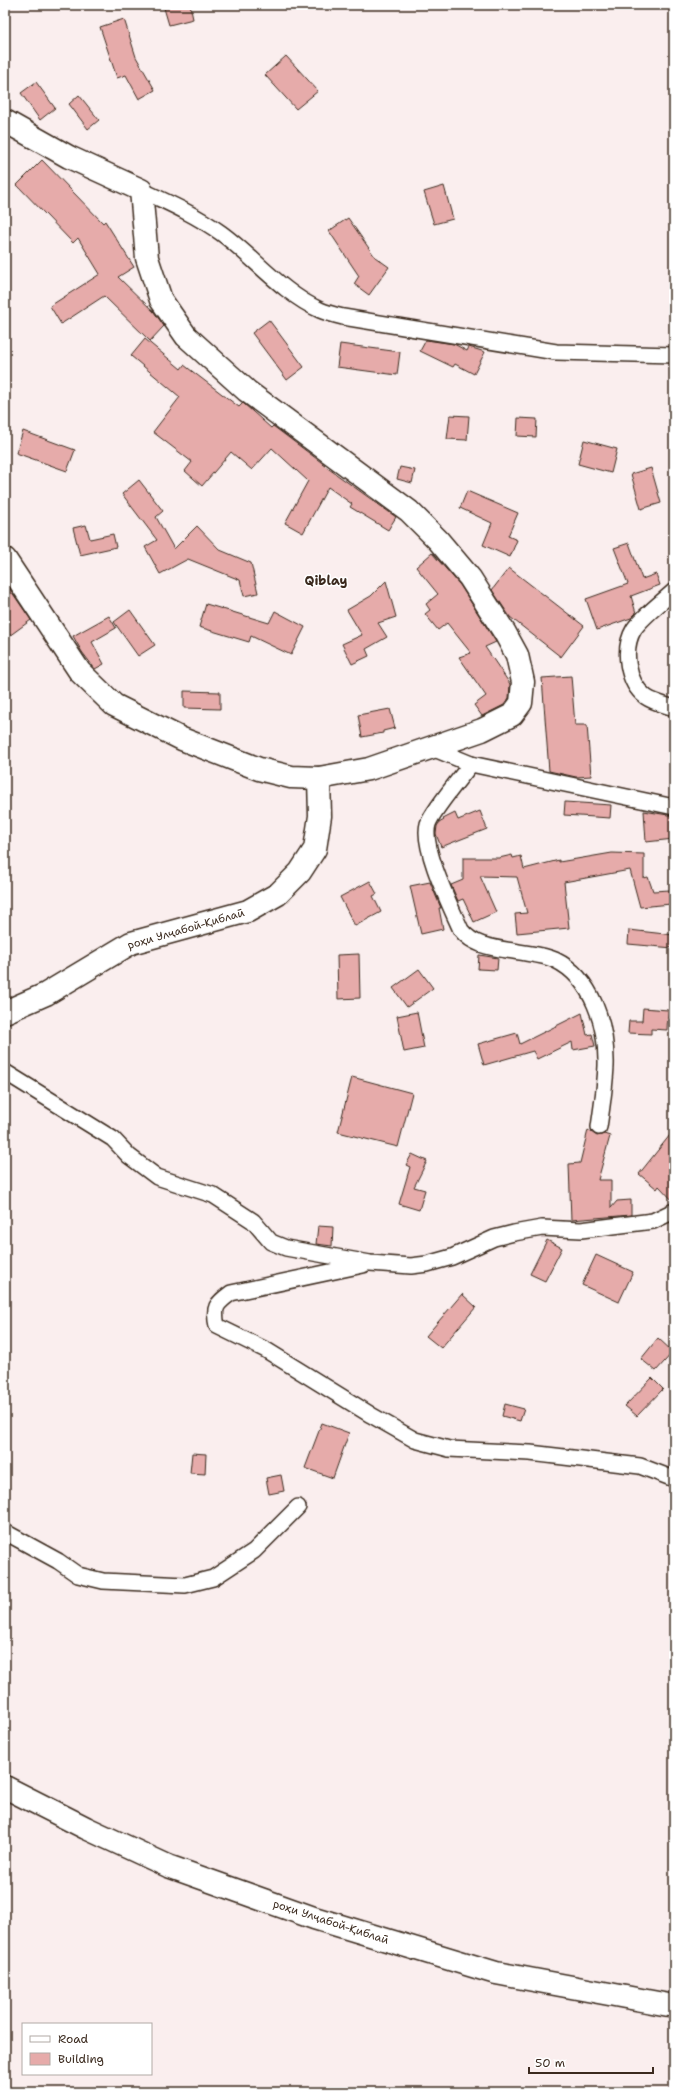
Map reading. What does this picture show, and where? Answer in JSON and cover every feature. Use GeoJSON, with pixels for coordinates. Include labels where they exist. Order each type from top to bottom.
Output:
{"type":"FeatureCollection","features":[{"type":"Feature","properties":{"kind":"street"},"geometry":{"type":"LineString","coordinates":[[5,121],[69,157],[192,213],[222,233],[279,283],[320,310],[343,318],[556,352],[674,355]]}},
{"type":"Feature","properties":{"kind":"street"},"geometry":{"type":"LineString","coordinates":[[5,559],[80,672],[114,704],[182,739],[259,769],[291,777],[319,778],[369,769],[482,730],[512,715],[521,703],[523,682],[517,655],[505,633],[470,578],[438,540],[409,512],[247,391],[186,336],[161,300],[147,258],[141,190]]}},
{"type":"Feature","properties":{"kind":"street"},"geometry":{"type":"LineString","coordinates":[[674,591],[634,629],[629,642],[627,660],[633,682],[646,697],[674,708]]}},
{"type":"Feature","properties":{"kind":"street"},"geometry":{"type":"LineString","coordinates":[[432,748],[471,764],[674,807]]}},
{"type":"Feature","properties":{"kind":"street"},"geometry":{"type":"LineString","coordinates":[[471,764],[428,824],[427,838],[430,855],[461,930],[468,939],[479,945],[554,959],[581,979],[592,998],[603,1035],[606,1066],[600,1127]]}},
{"type":"Feature","properties":{"kind":"street","name":"роҳи Улҷабой-Қиблаӣ"},"geometry":{"type":"LineString","coordinates":[[5,1012],[46,994],[131,943],[248,911],[278,894],[300,872],[315,849],[320,816],[319,778]]}},
{"type":"Feature","properties":{"kind":"street"},"geometry":{"type":"LineString","coordinates":[[5,1072],[113,1139],[129,1156],[157,1177],[213,1195],[253,1222],[271,1242],[286,1248],[370,1263],[411,1266],[427,1264],[452,1257],[494,1238],[514,1233],[542,1228],[581,1230],[653,1221],[674,1211]]}},
{"type":"Feature","properties":{"kind":"street"},"geometry":{"type":"LineString","coordinates":[[370,1263],[231,1293],[218,1303],[214,1312],[217,1326],[266,1350],[371,1415],[415,1440],[449,1449],[530,1453],[640,1466],[674,1479]]}},
{"type":"Feature","properties":{"kind":"street"},"geometry":{"type":"LineString","coordinates":[[5,1532],[58,1561],[78,1575],[110,1582],[185,1585],[213,1578],[254,1551],[298,1507]]}},
{"type":"Feature","properties":{"kind":"street","name":"роҳи Улҷабой-Қиблаӣ"},"geometry":{"type":"LineString","coordinates":[[5,1787],[86,1828],[168,1866],[314,1918],[496,1973],[674,2006]]}},
{"type":"Feature","properties":{"kind":"building"},"geometry":{"type":"Polygon","coordinates":[[[174,5],[190,5],[193,19],[169,25],[164,8],[174,5]]]}},
{"type":"Feature","properties":{"kind":"building"},"geometry":{"type":"Polygon","coordinates":[[[124,19],[136,57],[155,90],[139,99],[126,75],[117,78],[100,27],[124,19]]]}},
{"type":"Feature","properties":{"kind":"building"},"geometry":{"type":"Polygon","coordinates":[[[286,56],[318,91],[296,109],[265,75],[286,56]]]}},
{"type":"Feature","properties":{"kind":"building"},"geometry":{"type":"Polygon","coordinates":[[[36,82],[55,108],[40,120],[21,93],[36,82]]]}},
{"type":"Feature","properties":{"kind":"building"},"geometry":{"type":"Polygon","coordinates":[[[79,95],[99,120],[88,129],[69,104],[79,95]]]}},
{"type":"Feature","properties":{"kind":"building"},"geometry":{"type":"Polygon","coordinates":[[[42,160],[103,223],[105,221],[134,267],[118,277],[154,312],[164,326],[150,341],[104,296],[61,324],[50,306],[100,274],[78,238],[73,243],[17,185],[42,160]]]}},
{"type":"Feature","properties":{"kind":"building"},"geometry":{"type":"Polygon","coordinates":[[[444,186],[453,219],[434,224],[424,192],[444,186]]]}},
{"type":"Feature","properties":{"kind":"building"},"geometry":{"type":"Polygon","coordinates":[[[348,218],[375,257],[389,267],[369,295],[354,284],[359,276],[329,231],[348,218]]]}},
{"type":"Feature","properties":{"kind":"building"},"geometry":{"type":"Polygon","coordinates":[[[269,320],[304,367],[287,380],[252,333],[269,320]]]}},
{"type":"Feature","properties":{"kind":"building"},"geometry":{"type":"Polygon","coordinates":[[[145,339],[181,369],[184,365],[239,407],[243,403],[271,428],[273,426],[325,465],[322,464],[396,517],[388,530],[350,507],[352,504],[328,487],[303,533],[285,523],[308,481],[272,448],[252,470],[231,452],[202,486],[185,471],[192,462],[153,432],[180,397],[131,356],[145,339]]]}},
{"type":"Feature","properties":{"kind":"building"},"geometry":{"type":"Polygon","coordinates":[[[426,340],[454,344],[467,351],[469,347],[485,352],[474,374],[455,364],[453,367],[420,351],[426,340]]]}},
{"type":"Feature","properties":{"kind":"building"},"geometry":{"type":"Polygon","coordinates":[[[340,344],[400,352],[397,375],[337,367],[340,344]]]}},
{"type":"Feature","properties":{"kind":"building"},"geometry":{"type":"Polygon","coordinates":[[[450,415],[469,416],[467,440],[447,439],[450,415]]]}},
{"type":"Feature","properties":{"kind":"building"},"geometry":{"type":"Polygon","coordinates":[[[518,418],[537,419],[536,437],[517,436],[518,418]]]}},
{"type":"Feature","properties":{"kind":"building"},"geometry":{"type":"Polygon","coordinates":[[[23,431],[75,450],[67,471],[16,453],[23,431]]]}},
{"type":"Feature","properties":{"kind":"building"},"geometry":{"type":"Polygon","coordinates":[[[584,440],[617,449],[611,473],[578,464],[584,440]]]}},
{"type":"Feature","properties":{"kind":"building"},"geometry":{"type":"Polygon","coordinates":[[[400,467],[415,470],[412,483],[397,479],[400,467]]]}},
{"type":"Feature","properties":{"kind":"building"},"geometry":{"type":"Polygon","coordinates":[[[651,468],[661,503],[641,509],[631,474],[651,468]]]}},
{"type":"Feature","properties":{"kind":"building"},"geometry":{"type":"Polygon","coordinates":[[[139,480],[163,511],[156,517],[174,549],[197,526],[220,550],[251,563],[258,593],[244,596],[240,580],[188,559],[160,574],[145,547],[157,540],[122,494],[139,480]]]}},
{"type":"Feature","properties":{"kind":"building"},"geometry":{"type":"Polygon","coordinates":[[[467,491],[518,513],[508,536],[517,540],[510,557],[483,545],[492,523],[460,508],[467,491]]]}},
{"type":"Feature","properties":{"kind":"building"},"geometry":{"type":"Polygon","coordinates":[[[86,525],[90,539],[113,534],[116,547],[80,555],[73,528],[86,525]]]}},
{"type":"Feature","properties":{"kind":"building"},"geometry":{"type":"Polygon","coordinates":[[[629,543],[642,579],[656,574],[660,585],[631,596],[636,613],[631,618],[597,630],[586,599],[628,584],[614,548],[629,543]]]}},
{"type":"Feature","properties":{"kind":"building"},"geometry":{"type":"Polygon","coordinates":[[[432,553],[460,585],[496,642],[485,647],[510,684],[509,698],[504,705],[482,716],[474,705],[486,696],[459,657],[471,653],[447,623],[438,630],[425,614],[430,610],[426,604],[438,594],[416,567],[432,553]]]}},
{"type":"Feature","properties":{"kind":"building"},"geometry":{"type":"Polygon","coordinates":[[[509,568],[584,626],[561,657],[510,617],[492,590],[509,568]]]}},
{"type":"Feature","properties":{"kind":"building"},"geometry":{"type":"Polygon","coordinates":[[[386,581],[396,617],[378,623],[387,637],[366,649],[369,656],[352,664],[342,644],[362,635],[347,610],[371,596],[386,581]]]}},
{"type":"Feature","properties":{"kind":"building"},"geometry":{"type":"Polygon","coordinates":[[[5,582],[31,620],[5,639],[5,582]]]}},
{"type":"Feature","properties":{"kind":"building"},"geometry":{"type":"Polygon","coordinates":[[[206,604],[269,623],[275,611],[305,627],[291,655],[251,636],[249,642],[199,627],[206,604]]]}},
{"type":"Feature","properties":{"kind":"building"},"geometry":{"type":"Polygon","coordinates":[[[130,610],[155,645],[138,656],[114,622],[130,610]]]}},
{"type":"Feature","properties":{"kind":"building"},"geometry":{"type":"Polygon","coordinates":[[[109,616],[116,628],[92,642],[104,664],[95,669],[82,652],[73,636],[109,616]]]}},
{"type":"Feature","properties":{"kind":"building"},"geometry":{"type":"Polygon","coordinates":[[[571,676],[575,725],[587,725],[591,776],[576,777],[549,771],[542,678],[571,676]]]}},
{"type":"Feature","properties":{"kind":"building"},"geometry":{"type":"Polygon","coordinates":[[[184,691],[220,692],[220,709],[184,708],[184,691]]]}},
{"type":"Feature","properties":{"kind":"building"},"geometry":{"type":"Polygon","coordinates":[[[390,709],[395,728],[383,731],[383,733],[362,737],[358,715],[390,709]]]}},
{"type":"Feature","properties":{"kind":"building"},"geometry":{"type":"Polygon","coordinates":[[[565,802],[611,805],[610,818],[564,815],[565,802]]]}},
{"type":"Feature","properties":{"kind":"building"},"geometry":{"type":"Polygon","coordinates":[[[480,811],[487,829],[441,847],[436,834],[437,826],[444,820],[443,819],[455,813],[458,820],[480,811]]]}},
{"type":"Feature","properties":{"kind":"building"},"geometry":{"type":"Polygon","coordinates":[[[644,811],[674,816],[674,839],[646,842],[644,811]]]}},
{"type":"Feature","properties":{"kind":"building"},"geometry":{"type":"Polygon","coordinates":[[[612,853],[644,854],[644,878],[648,877],[653,891],[670,890],[671,904],[640,907],[630,870],[564,882],[569,928],[517,933],[515,914],[527,913],[517,877],[480,876],[496,912],[474,922],[463,899],[458,901],[451,885],[463,880],[463,858],[499,858],[512,855],[513,858],[521,856],[524,869],[559,860],[559,862],[612,853]]]}},
{"type":"Feature","properties":{"kind":"building"},"geometry":{"type":"Polygon","coordinates":[[[370,881],[377,894],[373,896],[381,912],[355,926],[340,897],[370,881]]]}},
{"type":"Feature","properties":{"kind":"building"},"geometry":{"type":"Polygon","coordinates":[[[430,882],[441,908],[439,908],[443,929],[421,934],[410,886],[430,882]]]}},
{"type":"Feature","properties":{"kind":"building"},"geometry":{"type":"Polygon","coordinates":[[[629,930],[674,935],[673,948],[628,944],[629,930]]]}},
{"type":"Feature","properties":{"kind":"building"},"geometry":{"type":"Polygon","coordinates":[[[359,954],[360,998],[338,999],[337,955],[359,954]]]}},
{"type":"Feature","properties":{"kind":"building"},"geometry":{"type":"Polygon","coordinates":[[[479,955],[498,958],[497,970],[478,969],[479,955]]]}},
{"type":"Feature","properties":{"kind":"building"},"geometry":{"type":"Polygon","coordinates":[[[419,969],[433,988],[407,1007],[393,988],[419,969]]]}},
{"type":"Feature","properties":{"kind":"building"},"geometry":{"type":"Polygon","coordinates":[[[643,1008],[668,1010],[667,1030],[651,1029],[651,1034],[628,1033],[629,1021],[642,1021],[643,1008]]]}},
{"type":"Feature","properties":{"kind":"building"},"geometry":{"type":"Polygon","coordinates":[[[417,1012],[424,1048],[404,1052],[397,1016],[417,1012]]]}},
{"type":"Feature","properties":{"kind":"building"},"geometry":{"type":"Polygon","coordinates":[[[582,1013],[587,1035],[592,1034],[595,1046],[573,1050],[572,1042],[537,1059],[533,1051],[484,1065],[478,1044],[517,1033],[520,1044],[582,1013]]]}},
{"type":"Feature","properties":{"kind":"building"},"geometry":{"type":"Polygon","coordinates":[[[352,1077],[412,1093],[398,1147],[338,1132],[352,1077]]]}},
{"type":"Feature","properties":{"kind":"building"},"geometry":{"type":"Polygon","coordinates":[[[588,1130],[597,1136],[604,1134],[610,1136],[598,1180],[611,1180],[611,1208],[617,1201],[631,1200],[631,1215],[571,1220],[569,1164],[580,1163],[588,1130]]]}},
{"type":"Feature","properties":{"kind":"building"},"geometry":{"type":"Polygon","coordinates":[[[674,1130],[674,1202],[659,1186],[657,1189],[639,1174],[674,1130]]]}},
{"type":"Feature","properties":{"kind":"building"},"geometry":{"type":"Polygon","coordinates":[[[412,1154],[427,1161],[414,1187],[425,1190],[419,1210],[399,1204],[410,1167],[406,1165],[412,1154]]]}},
{"type":"Feature","properties":{"kind":"building"},"geometry":{"type":"Polygon","coordinates":[[[318,1226],[333,1227],[332,1246],[316,1244],[318,1226]]]}},
{"type":"Feature","properties":{"kind":"building"},"geometry":{"type":"Polygon","coordinates":[[[547,1240],[562,1248],[545,1281],[530,1274],[547,1240]]]}},
{"type":"Feature","properties":{"kind":"building"},"geometry":{"type":"Polygon","coordinates":[[[596,1255],[633,1272],[619,1302],[582,1285],[596,1255]]]}},
{"type":"Feature","properties":{"kind":"building"},"geometry":{"type":"Polygon","coordinates":[[[462,1294],[476,1307],[441,1348],[426,1336],[462,1294]]]}},
{"type":"Feature","properties":{"kind":"building"},"geometry":{"type":"Polygon","coordinates":[[[658,1338],[673,1352],[656,1371],[641,1359],[658,1338]]]}},
{"type":"Feature","properties":{"kind":"building"},"geometry":{"type":"Polygon","coordinates":[[[652,1378],[663,1389],[637,1416],[625,1406],[652,1378]]]}},
{"type":"Feature","properties":{"kind":"building"},"geometry":{"type":"Polygon","coordinates":[[[505,1404],[524,1409],[520,1421],[502,1416],[505,1404]]]}},
{"type":"Feature","properties":{"kind":"building"},"geometry":{"type":"Polygon","coordinates":[[[322,1423],[349,1433],[333,1478],[305,1468],[322,1423]]]}},
{"type":"Feature","properties":{"kind":"building"},"geometry":{"type":"Polygon","coordinates":[[[192,1453],[206,1454],[205,1474],[190,1473],[192,1453]]]}},
{"type":"Feature","properties":{"kind":"building"},"geometry":{"type":"Polygon","coordinates":[[[281,1475],[284,1491],[269,1494],[266,1478],[281,1475]]]}},
{"type":"Feature","properties":{"kind":"district","name":"Qiblay"},"geometry":{"type":"Point","coordinates":[326,580]}}]}
